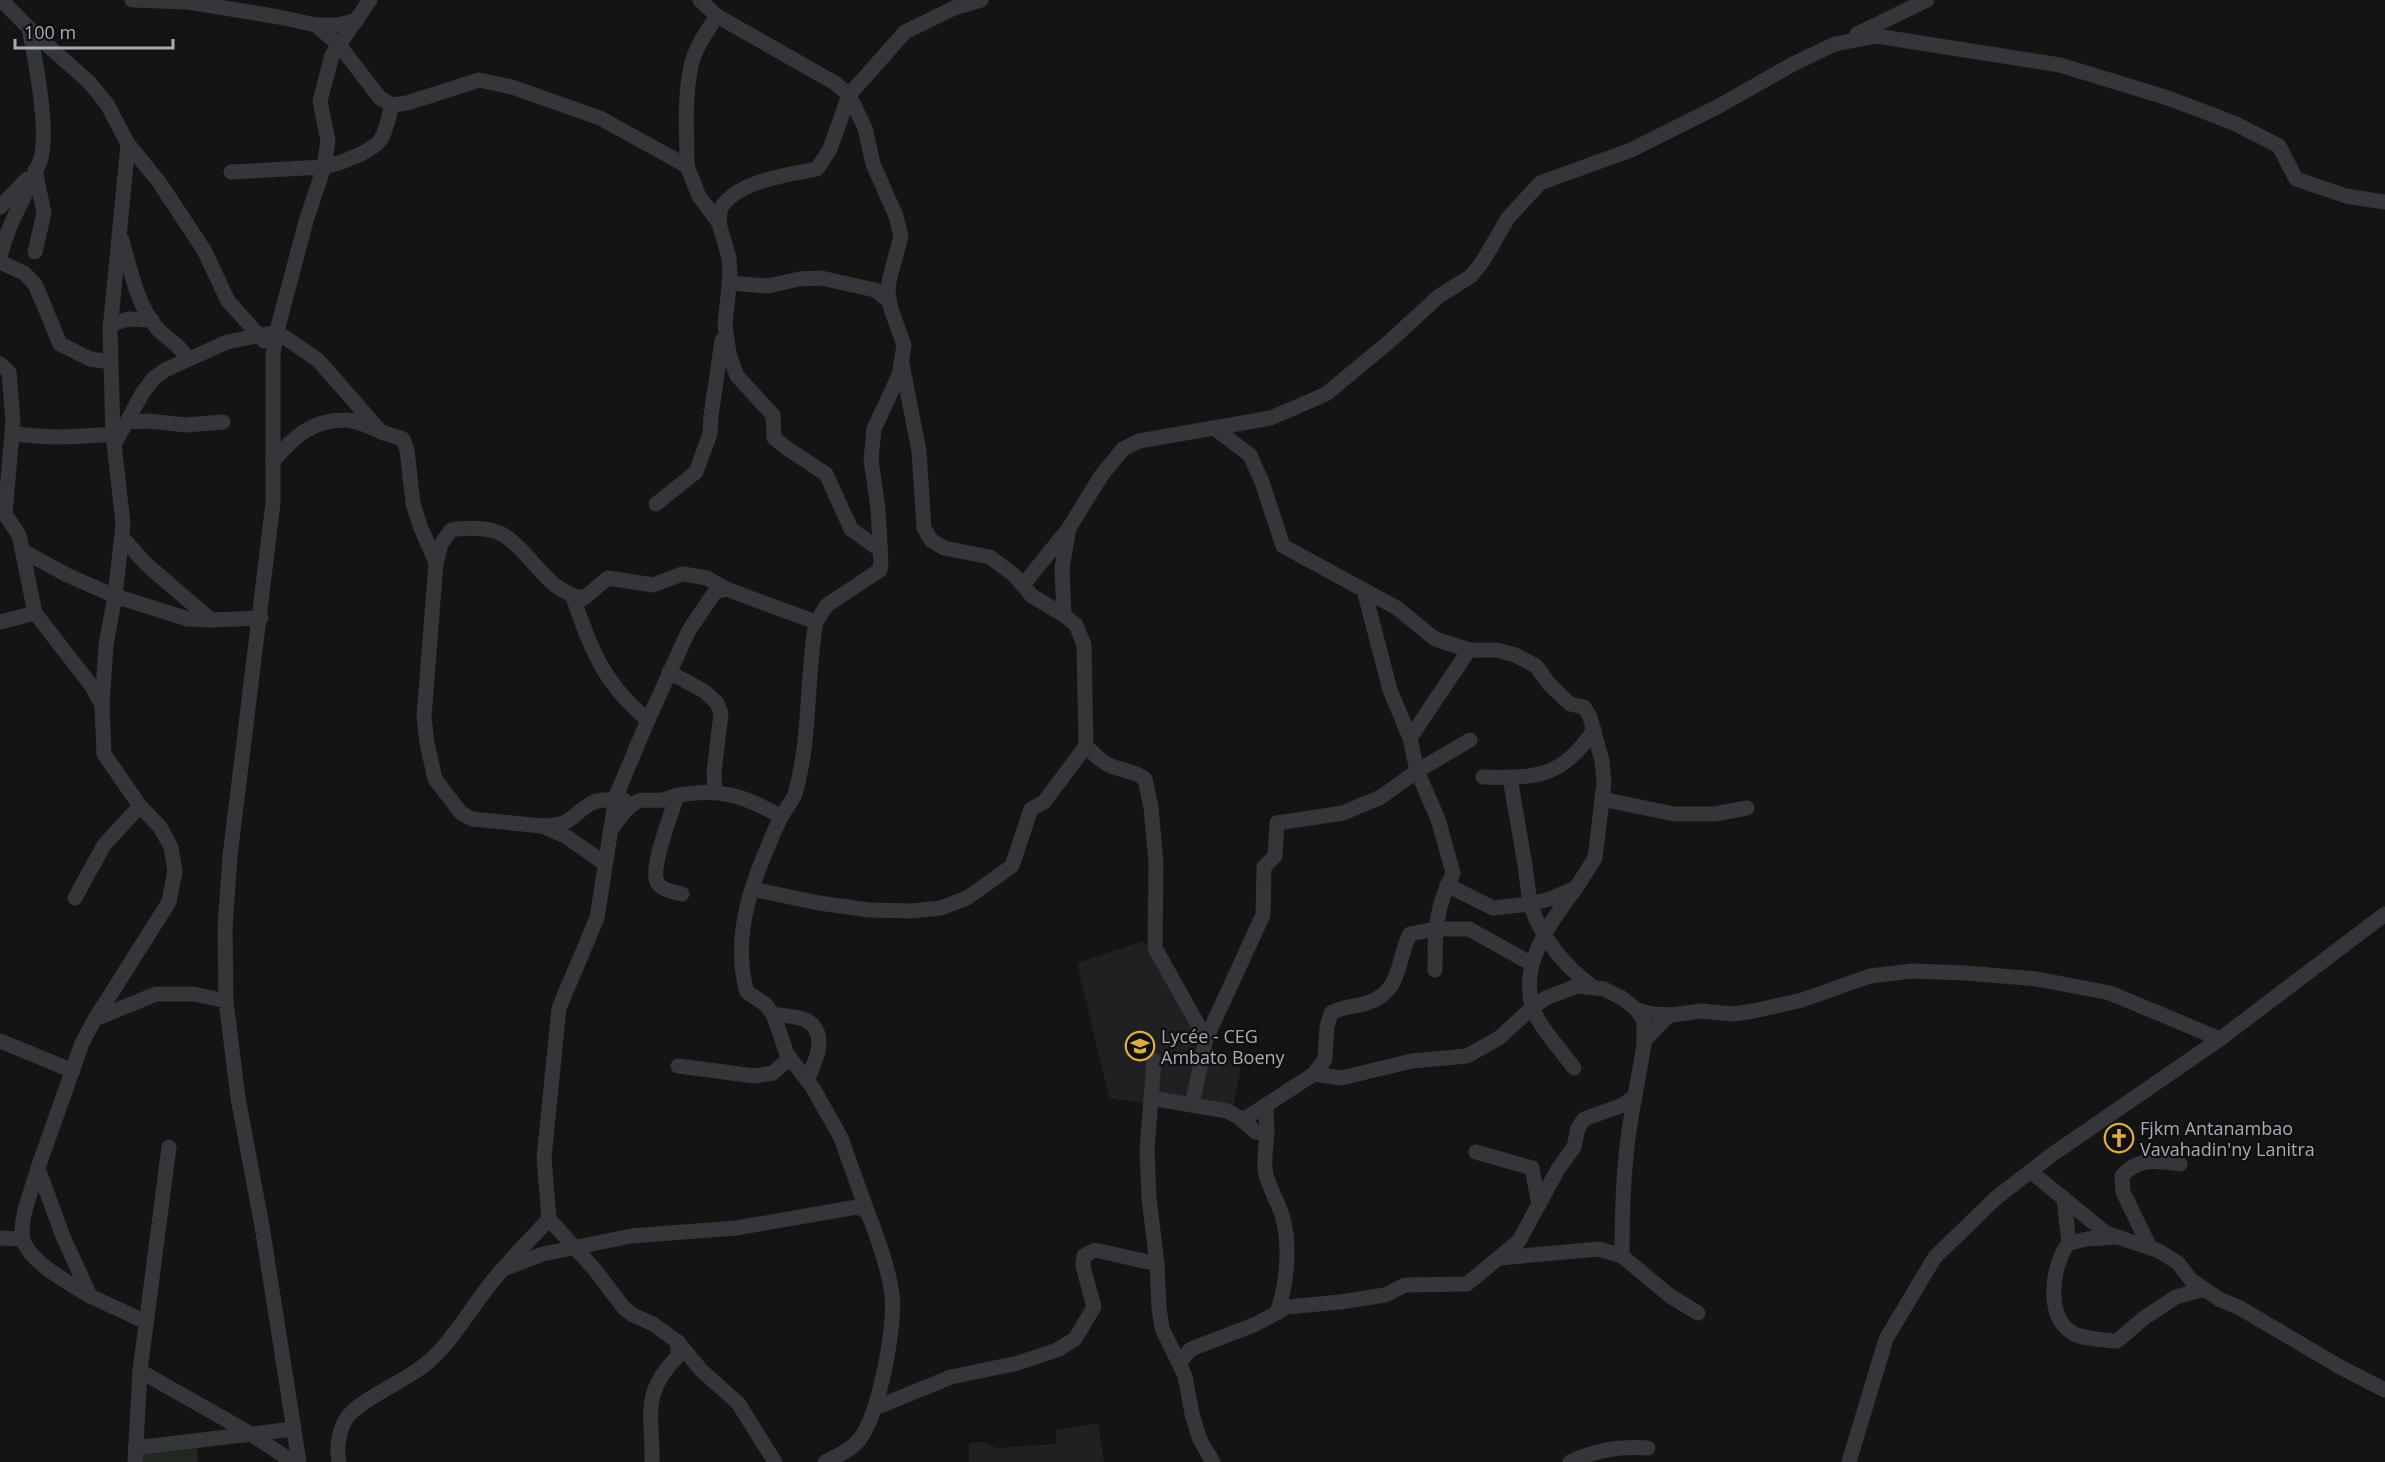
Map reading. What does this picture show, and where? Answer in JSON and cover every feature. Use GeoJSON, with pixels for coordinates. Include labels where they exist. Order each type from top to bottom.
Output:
{"type":"FeatureCollection","features":[{"type":"Feature","properties":{"kind":"street"},"geometry":{"type":"LineString","coordinates":[[1,0],[89,82],[107,105],[128,144],[159,182],[204,250],[228,301],[273,353]]}},
{"type":"Feature","properties":{"kind":"street"},"geometry":{"type":"LineString","coordinates":[[132,0],[188,2],[316,25],[338,25],[357,20]]}},
{"type":"Feature","properties":{"kind":"street"},"geometry":{"type":"LineString","coordinates":[[213,6],[237,0]]}},
{"type":"Feature","properties":{"kind":"street"},"geometry":{"type":"LineString","coordinates":[[299,1462],[262,1226],[238,1098],[226,1001],[225,928],[230,856],[261,618],[273,502],[273,353],[306,221],[324,167],[328,141],[320,101],[332,55],[370,0]]}},
{"type":"Feature","properties":{"kind":"street"},"geometry":{"type":"LineString","coordinates":[[700,0],[717,16],[835,83],[849,95],[865,128],[873,164],[896,216],[901,236],[889,281],[889,301],[904,345],[902,361],[899,375],[874,429],[871,460],[878,508],[879,570],[827,605],[816,622],[810,657],[805,737],[795,796],[780,817],[758,867],[744,917],[741,958],[742,976],[747,992],[765,1004],[773,1014],[790,1058],[807,1080],[841,1138],[879,1241],[892,1294],[893,1318],[875,1408],[859,1440],[846,1452],[825,1462]]}},
{"type":"Feature","properties":{"kind":"street"},"geometry":{"type":"LineString","coordinates":[[719,223],[721,206],[735,192],[762,182],[817,169],[830,149],[849,95],[905,32],[954,8],[981,0]]}},
{"type":"Feature","properties":{"kind":"street"},"geometry":{"type":"LineString","coordinates":[[1023,585],[1069,528],[1101,476],[1123,449],[1139,441],[1271,418],[1326,394],[1390,341],[1439,296],[1471,276],[1483,261],[1508,218],[1540,183],[1632,150],[1719,106],[1796,63],[1927,0]]}},
{"type":"Feature","properties":{"kind":"street"},"geometry":{"type":"LineString","coordinates":[[656,504],[696,472],[710,434],[725,325],[729,258],[719,223],[699,195],[687,166],[688,93],[691,65],[701,40],[717,16]]}},
{"type":"Feature","properties":{"kind":"street"},"geometry":{"type":"LineString","coordinates":[[316,25],[339,45],[380,98],[392,105],[407,103],[478,80],[512,87],[600,118],[687,166]]}},
{"type":"Feature","properties":{"kind":"street"},"geometry":{"type":"LineString","coordinates":[[29,28],[35,59],[42,139],[40,159],[3,240],[0,260],[24,273],[35,284],[60,344],[90,359],[110,362]]}},
{"type":"Feature","properties":{"kind":"street"},"geometry":{"type":"LineString","coordinates":[[1835,44],[1876,36],[2060,65],[2168,98],[2234,123],[2279,146],[2296,179],[2346,196],[2385,202]]}},
{"type":"Feature","properties":{"kind":"street"},"geometry":{"type":"LineString","coordinates":[[231,172],[324,167],[347,159],[382,140],[392,105]]}},
{"type":"Feature","properties":{"kind":"street"},"geometry":{"type":"LineString","coordinates":[[128,144],[110,325],[113,439],[123,524],[115,596],[106,645],[102,705],[104,754],[140,806],[160,827],[171,847],[176,871],[169,902],[82,1043],[26,1206],[23,1239],[34,1257],[63,1279],[90,1296],[146,1322]]}},
{"type":"Feature","properties":{"kind":"street"},"geometry":{"type":"LineString","coordinates":[[0,207],[35,170]]}},
{"type":"Feature","properties":{"kind":"street"},"geometry":{"type":"LineString","coordinates":[[35,170],[44,213],[35,252]]}},
{"type":"Feature","properties":{"kind":"street"},"geometry":{"type":"LineString","coordinates":[[120,231],[130,271],[155,327],[180,345],[188,359]]}},
{"type":"Feature","properties":{"kind":"street"},"geometry":{"type":"LineString","coordinates":[[729,283],[768,286],[799,279],[821,278],[875,290],[889,301]]}},
{"type":"Feature","properties":{"kind":"street"},"geometry":{"type":"LineString","coordinates":[[110,325],[128,319],[152,321]]}},
{"type":"Feature","properties":{"kind":"street"},"geometry":{"type":"LineString","coordinates":[[725,325],[729,354],[737,376],[773,415],[774,438],[826,474],[851,529],[880,549]]}},
{"type":"Feature","properties":{"kind":"street"},"geometry":{"type":"LineString","coordinates":[[12,433],[37,438],[113,439],[128,422],[143,392],[154,378],[165,370],[227,342],[277,332],[318,360],[381,432]]}},
{"type":"Feature","properties":{"kind":"street"},"geometry":{"type":"LineString","coordinates":[[752,889],[819,903],[869,910],[911,911],[941,908],[967,898],[1012,866],[1031,809],[1044,802],[1086,746],[1084,645],[1076,625],[1032,596],[1014,575],[990,558],[944,548],[931,540],[924,528],[919,451],[902,361]]}},
{"type":"Feature","properties":{"kind":"street"},"geometry":{"type":"LineString","coordinates":[[0,364],[9,372],[14,422],[2,513],[20,535],[35,613],[92,685],[102,705]]}},
{"type":"Feature","properties":{"kind":"street"},"geometry":{"type":"LineString","coordinates":[[273,461],[293,438],[306,429],[344,420],[403,439],[407,450],[413,503],[436,563]]}},
{"type":"Feature","properties":{"kind":"street"},"geometry":{"type":"LineString","coordinates":[[128,422],[148,421],[186,425],[224,422]]}},
{"type":"Feature","properties":{"kind":"street"},"geometry":{"type":"LineString","coordinates":[[1214,428],[1250,455],[1262,482],[1274,525],[1283,546],[1397,608],[1435,639],[1469,650],[1497,650],[1515,655],[1536,666],[1549,684],[1570,704],[1584,707],[1594,730],[1602,761],[1604,783],[1595,858],[1544,932],[1533,964],[1531,988],[1533,1007],[1546,1030],[1574,1068]]}},
{"type":"Feature","properties":{"kind":"street"},"geometry":{"type":"LineString","coordinates":[[420,526],[435,531],[480,529],[504,535],[540,573],[573,597],[584,598],[608,578],[653,585],[682,574],[689,574],[707,578],[726,589],[816,622]]}},
{"type":"Feature","properties":{"kind":"street"},"geometry":{"type":"LineString","coordinates":[[1064,615],[1062,568],[1069,528]]}},
{"type":"Feature","properties":{"kind":"street"},"geometry":{"type":"LineString","coordinates":[[451,530],[441,544],[436,563],[424,717],[435,779],[460,813],[472,819],[542,826],[569,822],[591,803],[615,800],[662,800],[677,795],[724,792],[762,805],[780,817]]}},
{"type":"Feature","properties":{"kind":"street"},"geometry":{"type":"LineString","coordinates":[[122,537],[146,564],[211,620]]}},
{"type":"Feature","properties":{"kind":"street"},"geometry":{"type":"LineString","coordinates":[[23,551],[115,596],[188,619],[261,618]]}},
{"type":"Feature","properties":{"kind":"street"},"geometry":{"type":"LineString","coordinates":[[726,589],[715,592],[689,630],[615,800],[597,918],[559,1008],[544,1158],[549,1219],[595,1270],[624,1308],[653,1324],[678,1342],[701,1370],[738,1403],[775,1462]]}},
{"type":"Feature","properties":{"kind":"street"},"geometry":{"type":"LineString","coordinates":[[1364,590],[1390,690],[1410,738],[1416,771],[1438,819],[1453,873],[1440,900],[1435,929],[1435,970]]}},
{"type":"Feature","properties":{"kind":"street"},"geometry":{"type":"LineString","coordinates":[[573,597],[596,658],[608,679],[633,708],[648,720]]}},
{"type":"Feature","properties":{"kind":"street"},"geometry":{"type":"LineString","coordinates":[[0,622],[35,613]]}},
{"type":"Feature","properties":{"kind":"street"},"geometry":{"type":"LineString","coordinates":[[1410,738],[1469,650]]}},
{"type":"Feature","properties":{"kind":"street"},"geometry":{"type":"LineString","coordinates":[[669,672],[704,691],[717,703],[721,714],[714,764],[715,792]]}},
{"type":"Feature","properties":{"kind":"street"},"geometry":{"type":"LineString","coordinates":[[1483,777],[1510,778],[1551,772],[1567,762],[1594,730]]}},
{"type":"Feature","properties":{"kind":"street"},"geometry":{"type":"LineString","coordinates":[[1192,1105],[1206,1039],[1263,915],[1264,867],[1275,856],[1277,823],[1343,813],[1381,797],[1416,771],[1470,740]]}},
{"type":"Feature","properties":{"kind":"street"},"geometry":{"type":"LineString","coordinates":[[1086,746],[1110,766],[1135,772],[1145,779],[1151,807],[1156,863],[1155,948],[1206,1039]]}},
{"type":"Feature","properties":{"kind":"street"},"geometry":{"type":"LineString","coordinates":[[1510,778],[1526,865],[1530,904],[1536,921],[1564,964],[1596,988]]}},
{"type":"Feature","properties":{"kind":"street"},"geometry":{"type":"LineString","coordinates":[[677,795],[656,866],[657,882],[662,888],[682,894]]}},
{"type":"Feature","properties":{"kind":"street"},"geometry":{"type":"LineString","coordinates":[[1602,799],[1674,814],[1714,814],[1747,808]]}},
{"type":"Feature","properties":{"kind":"street"},"geometry":{"type":"LineString","coordinates":[[609,834],[627,809],[639,801]]}},
{"type":"Feature","properties":{"kind":"street"},"geometry":{"type":"LineString","coordinates":[[75,898],[104,845],[140,806]]}},
{"type":"Feature","properties":{"kind":"street"},"geometry":{"type":"LineString","coordinates":[[542,826],[567,837],[604,863]]}},
{"type":"Feature","properties":{"kind":"street"},"geometry":{"type":"LineString","coordinates":[[1447,885],[1493,908],[1530,904],[1550,899],[1576,888]]}},
{"type":"Feature","properties":{"kind":"street"},"geometry":{"type":"LineString","coordinates":[[1849,1462],[1886,1339],[1935,1257],[1996,1198],[2030,1171],[2220,1039],[2385,914]]}},
{"type":"Feature","properties":{"kind":"street"},"geometry":{"type":"LineString","coordinates":[[1240,1118],[1246,1118],[1266,1107],[1314,1074],[1325,1059],[1327,1027],[1331,1013],[1347,1006],[1366,1003],[1382,997],[1393,986],[1410,934],[1435,929],[1469,929],[1533,964]]}},
{"type":"Feature","properties":{"kind":"street"},"geometry":{"type":"LineString","coordinates":[[1314,1074],[1341,1078],[1412,1061],[1467,1056],[1499,1038],[1546,998],[1578,986],[1596,988],[1613,994],[1637,1010],[1652,1014],[1672,1015],[1701,1011],[1733,1014],[1802,1000],[1870,976],[1912,971],[2037,979],[2110,993],[2220,1039]]}},
{"type":"Feature","properties":{"kind":"street"},"geometry":{"type":"LineString","coordinates":[[95,1019],[156,994],[194,994],[226,1001]]}},
{"type":"Feature","properties":{"kind":"street"},"geometry":{"type":"LineString","coordinates":[[1622,1256],[1622,1177],[1644,1041],[1644,1021],[1637,1010]]}},
{"type":"Feature","properties":{"kind":"street"},"geometry":{"type":"LineString","coordinates":[[773,1014],[806,1020],[814,1029],[820,1052],[807,1080]]}},
{"type":"Feature","properties":{"kind":"street"},"geometry":{"type":"LineString","coordinates":[[1644,1041],[1672,1015]]}},
{"type":"Feature","properties":{"kind":"street"},"geometry":{"type":"LineString","coordinates":[[0,1041],[73,1071]]}},
{"type":"Feature","properties":{"kind":"street"},"geometry":{"type":"LineString","coordinates":[[678,1066],[754,1076],[773,1073],[790,1058]]}},
{"type":"Feature","properties":{"kind":"street"},"geometry":{"type":"LineString","coordinates":[[1154,1061],[1148,1149],[1149,1198],[1157,1264],[1159,1308],[1162,1328],[1185,1376],[1192,1414],[1200,1440],[1214,1462]]}},
{"type":"Feature","properties":{"kind":"street"},"geometry":{"type":"LineString","coordinates":[[1179,1363],[1191,1349],[1256,1324],[1287,1307],[1385,1295],[1405,1286],[1467,1284],[1519,1241],[1558,1169],[1574,1147],[1578,1128],[1584,1119],[1623,1106],[1635,1096]]}},
{"type":"Feature","properties":{"kind":"street"},"geometry":{"type":"LineString","coordinates":[[1151,1098],[1227,1111],[1240,1118],[1256,1132],[1267,1133]]}},
{"type":"Feature","properties":{"kind":"street"},"geometry":{"type":"LineString","coordinates":[[1266,1107],[1265,1173],[1282,1215],[1285,1236],[1283,1295],[1277,1313]]}},
{"type":"Feature","properties":{"kind":"street"},"geometry":{"type":"LineString","coordinates":[[169,1147],[140,1371],[135,1455],[251,1434],[293,1429]]}},
{"type":"Feature","properties":{"kind":"street"},"geometry":{"type":"LineString","coordinates":[[1476,1152],[1532,1168],[1539,1205]]}},
{"type":"Feature","properties":{"kind":"street"},"geometry":{"type":"LineString","coordinates":[[2150,1248],[2123,1192],[2122,1176],[2130,1167],[2144,1161],[2180,1164]]}},
{"type":"Feature","properties":{"kind":"street"},"geometry":{"type":"LineString","coordinates":[[39,1168],[62,1234],[90,1296]]}},
{"type":"Feature","properties":{"kind":"street"},"geometry":{"type":"LineString","coordinates":[[2030,1171],[2106,1233],[2159,1251],[2178,1263],[2191,1280],[2204,1289],[2340,1367],[2385,1390]]}},
{"type":"Feature","properties":{"kind":"street"},"geometry":{"type":"LineString","coordinates":[[2064,1198],[2069,1243]]}},
{"type":"Feature","properties":{"kind":"street"},"geometry":{"type":"LineString","coordinates":[[503,1269],[543,1254],[631,1236],[735,1228],[857,1208],[867,1211]]}},
{"type":"Feature","properties":{"kind":"street"},"geometry":{"type":"LineString","coordinates":[[339,1462],[337,1454],[341,1429],[348,1415],[426,1364],[448,1341],[503,1269],[549,1219]]}},
{"type":"Feature","properties":{"kind":"street"},"geometry":{"type":"LineString","coordinates":[[2117,1236],[2069,1243],[2061,1252],[2054,1275],[2055,1304],[2060,1319],[2071,1332],[2101,1340],[2117,1341],[2144,1318],[2176,1298],[2204,1289]]}},
{"type":"Feature","properties":{"kind":"street"},"geometry":{"type":"LineString","coordinates":[[0,1238],[23,1239]]}},
{"type":"Feature","properties":{"kind":"street"},"geometry":{"type":"LineString","coordinates":[[875,1408],[951,1377],[1018,1363],[1057,1350],[1075,1340],[1094,1307],[1083,1266],[1084,1256],[1095,1250],[1157,1264]]}},
{"type":"Feature","properties":{"kind":"street"},"geometry":{"type":"LineString","coordinates":[[1500,1258],[1599,1250],[1622,1256],[1670,1296],[1698,1313]]}},
{"type":"Feature","properties":{"kind":"street"},"geometry":{"type":"LineString","coordinates":[[652,1462],[649,1423],[652,1399],[656,1382],[678,1356],[678,1342]]}},
{"type":"Feature","properties":{"kind":"street"},"geometry":{"type":"LineString","coordinates":[[140,1371],[251,1434],[293,1462]]}},
{"type":"Feature","properties":{"kind":"street"},"geometry":{"type":"LineString","coordinates":[[1570,1462],[1590,1453],[1612,1448],[1648,1448]]}},
{"type":"Feature","properties":{"kind":"shaded area"},"geometry":{"type":"Polygon","coordinates":[[[1144,941],[1214,1059],[1242,1062],[1231,1118],[1109,1098],[1077,963],[1144,941]]]}},
{"type":"Feature","properties":{"kind":"shaded area"},"geometry":{"type":"Polygon","coordinates":[[[1098,1423],[1104,1462],[969,1462],[969,1443],[984,1442],[997,1448],[1057,1444],[1055,1430],[1098,1423]]]}},
{"type":"Feature","properties":{"kind":"shaded area"},"geometry":{"type":"Polygon","coordinates":[[[197,1448],[198,1462],[142,1462],[142,1455],[197,1448]]]}},
{"type":"Feature","properties":{"kind":"place","name":"Lycée - CEG Ambato Boeny"},"geometry":{"type":"Point","coordinates":[1140,1046]}},
{"type":"Feature","properties":{"kind":"place","name":"Fjkm Antanambao Vavahadin'ny Lanitra"},"geometry":{"type":"Point","coordinates":[2119,1138]}}]}
